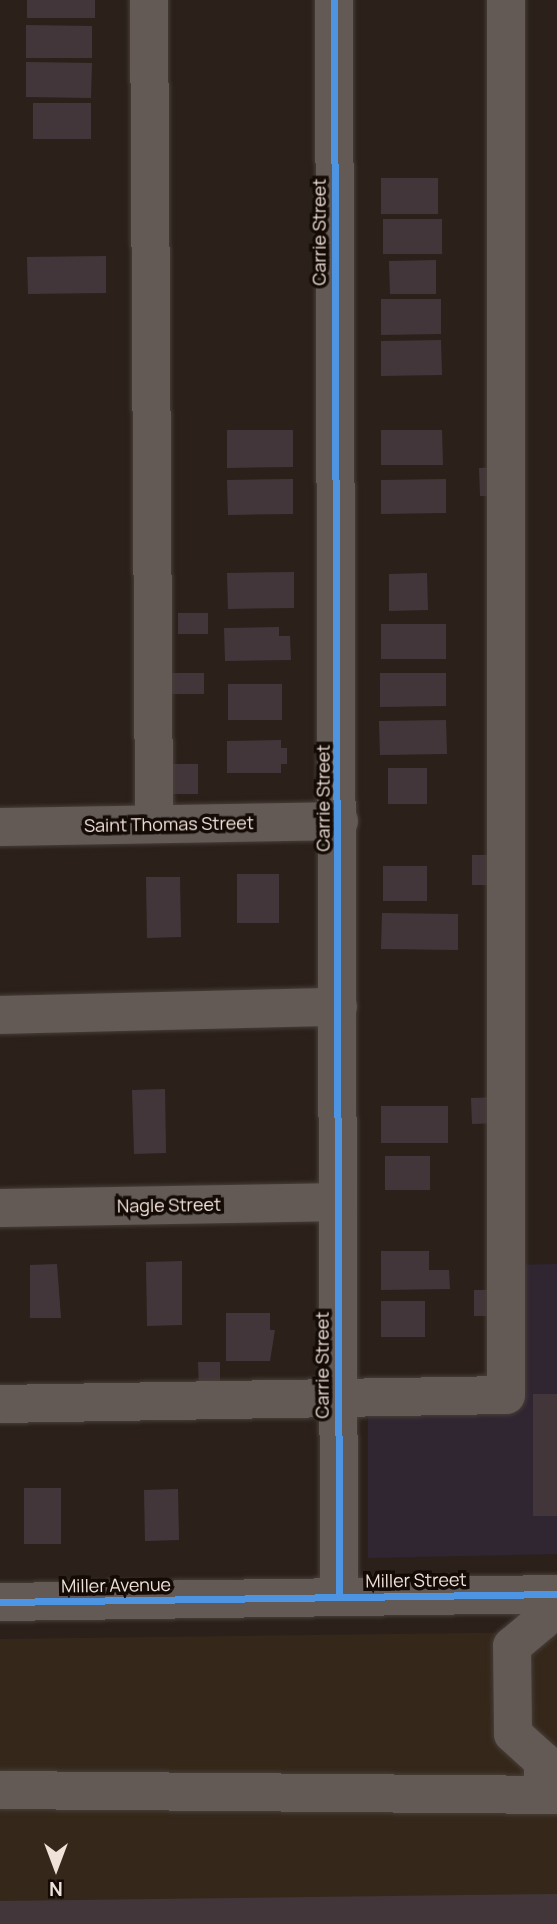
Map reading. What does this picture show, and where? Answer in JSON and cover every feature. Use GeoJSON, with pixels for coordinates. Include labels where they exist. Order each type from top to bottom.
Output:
{"type":"FeatureCollection","features":[{"type":"Feature","properties":{"kind":"street"},"geometry":{"type":"LineString","coordinates":[[149,0],[154,824]]}},
{"type":"Feature","properties":{"kind":"street","name":"Carrie Street"},"geometry":{"type":"LineString","coordinates":[[334,0],[339,821],[339,1597]]}},
{"type":"Feature","properties":{"kind":"street"},"geometry":{"type":"LineString","coordinates":[[0,1404],[506,1395],[506,0]]}},
{"type":"Feature","properties":{"kind":"street","name":"Saint Thomas Street"},"geometry":{"type":"LineString","coordinates":[[0,827],[339,821]]}},
{"type":"Feature","properties":{"kind":"street"},"geometry":{"type":"LineString","coordinates":[[0,1015],[338,1007]]}},
{"type":"Feature","properties":{"kind":"street","name":"Nagle Street"},"geometry":{"type":"LineString","coordinates":[[0,1208],[338,1202]]}},
{"type":"Feature","properties":{"kind":"street","name":"Miller Street"},"geometry":{"type":"LineString","coordinates":[[233,1599],[339,1597],[549,1610]]}},
{"type":"Feature","properties":{"kind":"street","name":"Miller Avenue"},"geometry":{"type":"LineString","coordinates":[[0,1602],[233,1599]]}},
{"type":"Feature","properties":{"kind":"street"},"geometry":{"type":"LineString","coordinates":[[549,1610],[512,1646],[513,1734],[550,1775]]}},
{"type":"Feature","properties":{"kind":"street"},"geometry":{"type":"LineString","coordinates":[[0,1790],[550,1775]]}},
{"type":"Feature","properties":{"kind":"shaded area"},"geometry":{"type":"Polygon","coordinates":[[[557,1264],[557,1554],[368,1558],[368,1389],[512,1389],[512,1265],[557,1264]]]}},
{"type":"Feature","properties":{"kind":"shaded area"},"geometry":{"type":"Polygon","coordinates":[[[557,1632],[557,1924],[0,1924],[0,1639],[557,1632]]]}},
{"type":"Feature","properties":{"kind":"building"},"geometry":{"type":"Polygon","coordinates":[[[27,0],[95,0],[95,18],[27,18],[27,0]]]}},
{"type":"Feature","properties":{"kind":"building"},"geometry":{"type":"Polygon","coordinates":[[[26,25],[92,26],[92,58],[26,58],[26,25]]]}},
{"type":"Feature","properties":{"kind":"building"},"geometry":{"type":"Polygon","coordinates":[[[26,62],[92,63],[91,98],[26,97],[26,62]]]}},
{"type":"Feature","properties":{"kind":"building"},"geometry":{"type":"Polygon","coordinates":[[[33,103],[91,103],[91,139],[33,139],[33,103]]]}},
{"type":"Feature","properties":{"kind":"building"},"geometry":{"type":"Polygon","coordinates":[[[381,178],[438,178],[438,214],[381,214],[381,178]]]}},
{"type":"Feature","properties":{"kind":"building"},"geometry":{"type":"Polygon","coordinates":[[[383,219],[442,219],[442,254],[383,254],[383,219]]]}},
{"type":"Feature","properties":{"kind":"building"},"geometry":{"type":"Polygon","coordinates":[[[106,256],[106,293],[28,294],[27,257],[106,256]]]}},
{"type":"Feature","properties":{"kind":"building"},"geometry":{"type":"Polygon","coordinates":[[[436,260],[436,294],[390,294],[389,261],[436,260]]]}},
{"type":"Feature","properties":{"kind":"building"},"geometry":{"type":"Polygon","coordinates":[[[381,299],[441,299],[441,334],[381,335],[381,299]]]}},
{"type":"Feature","properties":{"kind":"building"},"geometry":{"type":"Polygon","coordinates":[[[441,340],[442,375],[381,376],[381,341],[441,340]]]}},
{"type":"Feature","properties":{"kind":"building"},"geometry":{"type":"Polygon","coordinates":[[[227,430],[293,430],[293,467],[227,468],[227,430]]]}},
{"type":"Feature","properties":{"kind":"building"},"geometry":{"type":"Polygon","coordinates":[[[381,430],[442,430],[443,465],[381,465],[381,430]]]}},
{"type":"Feature","properties":{"kind":"building"},"geometry":{"type":"Polygon","coordinates":[[[505,467],[506,496],[480,496],[479,468],[505,467]]]}},
{"type":"Feature","properties":{"kind":"building"},"geometry":{"type":"Polygon","coordinates":[[[293,479],[293,514],[228,515],[227,480],[293,479]]]}},
{"type":"Feature","properties":{"kind":"building"},"geometry":{"type":"Polygon","coordinates":[[[446,479],[446,513],[381,514],[381,480],[446,479]]]}},
{"type":"Feature","properties":{"kind":"building"},"geometry":{"type":"Polygon","coordinates":[[[294,572],[294,608],[228,609],[227,573],[294,572]]]}},
{"type":"Feature","properties":{"kind":"building"},"geometry":{"type":"Polygon","coordinates":[[[427,573],[428,610],[389,611],[389,574],[427,573]]]}},
{"type":"Feature","properties":{"kind":"building"},"geometry":{"type":"Polygon","coordinates":[[[178,613],[208,613],[208,634],[178,634],[178,613]]]}},
{"type":"Feature","properties":{"kind":"building"},"geometry":{"type":"Polygon","coordinates":[[[381,624],[446,624],[446,659],[381,659],[381,624]]]}},
{"type":"Feature","properties":{"kind":"building"},"geometry":{"type":"Polygon","coordinates":[[[279,627],[279,636],[290,636],[291,660],[225,661],[224,628],[279,627]]]}},
{"type":"Feature","properties":{"kind":"building"},"geometry":{"type":"Polygon","coordinates":[[[172,673],[204,673],[204,694],[172,694],[172,673]]]}},
{"type":"Feature","properties":{"kind":"building"},"geometry":{"type":"Polygon","coordinates":[[[380,673],[446,673],[446,706],[380,707],[380,673]]]}},
{"type":"Feature","properties":{"kind":"building"},"geometry":{"type":"Polygon","coordinates":[[[228,684],[282,684],[282,720],[228,720],[228,684]]]}},
{"type":"Feature","properties":{"kind":"building"},"geometry":{"type":"Polygon","coordinates":[[[446,720],[447,754],[380,755],[379,721],[446,720]]]}},
{"type":"Feature","properties":{"kind":"building"},"geometry":{"type":"Polygon","coordinates":[[[281,740],[281,748],[287,748],[287,764],[281,764],[281,773],[227,773],[227,741],[281,740]]]}},
{"type":"Feature","properties":{"kind":"building"},"geometry":{"type":"Polygon","coordinates":[[[169,764],[198,764],[198,794],[169,794],[169,764]]]}},
{"type":"Feature","properties":{"kind":"building"},"geometry":{"type":"Polygon","coordinates":[[[388,768],[427,768],[427,804],[388,804],[388,768]]]}},
{"type":"Feature","properties":{"kind":"building"},"geometry":{"type":"Polygon","coordinates":[[[472,855],[501,855],[501,885],[472,885],[472,855]]]}},
{"type":"Feature","properties":{"kind":"building"},"geometry":{"type":"Polygon","coordinates":[[[383,866],[427,866],[427,901],[383,901],[383,866]]]}},
{"type":"Feature","properties":{"kind":"building"},"geometry":{"type":"Polygon","coordinates":[[[237,874],[279,874],[279,923],[237,923],[237,874]]]}},
{"type":"Feature","properties":{"kind":"building"},"geometry":{"type":"Polygon","coordinates":[[[146,877],[180,877],[181,937],[147,938],[146,877]]]}},
{"type":"Feature","properties":{"kind":"building"},"geometry":{"type":"Polygon","coordinates":[[[382,913],[458,914],[458,950],[381,949],[382,913]]]}},
{"type":"Feature","properties":{"kind":"building"},"geometry":{"type":"Polygon","coordinates":[[[165,1089],[166,1153],[134,1154],[132,1090],[165,1089]]]}},
{"type":"Feature","properties":{"kind":"building"},"geometry":{"type":"Polygon","coordinates":[[[501,1097],[501,1123],[472,1124],[471,1098],[501,1097]]]}},
{"type":"Feature","properties":{"kind":"building"},"geometry":{"type":"Polygon","coordinates":[[[381,1106],[448,1106],[448,1143],[381,1143],[381,1106]]]}},
{"type":"Feature","properties":{"kind":"building"},"geometry":{"type":"Polygon","coordinates":[[[385,1156],[430,1156],[430,1190],[385,1190],[385,1156]]]}},
{"type":"Feature","properties":{"kind":"building"},"geometry":{"type":"Polygon","coordinates":[[[381,1251],[429,1251],[429,1270],[449,1270],[450,1289],[381,1290],[381,1251]]]}},
{"type":"Feature","properties":{"kind":"building"},"geometry":{"type":"Polygon","coordinates":[[[182,1261],[182,1325],[147,1326],[146,1262],[182,1261]]]}},
{"type":"Feature","properties":{"kind":"building"},"geometry":{"type":"Polygon","coordinates":[[[57,1264],[61,1318],[30,1318],[30,1265],[57,1264]]]}},
{"type":"Feature","properties":{"kind":"building"},"geometry":{"type":"Polygon","coordinates":[[[474,1290],[503,1290],[504,1316],[474,1316],[474,1290]]]}},
{"type":"Feature","properties":{"kind":"building"},"geometry":{"type":"Polygon","coordinates":[[[381,1301],[425,1301],[425,1337],[381,1337],[381,1301]]]}},
{"type":"Feature","properties":{"kind":"building"},"geometry":{"type":"Polygon","coordinates":[[[226,1313],[270,1313],[270,1330],[275,1330],[270,1361],[226,1361],[226,1313]]]}},
{"type":"Feature","properties":{"kind":"building"},"geometry":{"type":"Polygon","coordinates":[[[198,1362],[220,1362],[220,1389],[199,1389],[198,1362]]]}},
{"type":"Feature","properties":{"kind":"building"},"geometry":{"type":"Polygon","coordinates":[[[533,1394],[557,1394],[557,1516],[533,1516],[533,1394]]]}},
{"type":"Feature","properties":{"kind":"building"},"geometry":{"type":"Polygon","coordinates":[[[24,1488],[61,1488],[61,1544],[24,1544],[24,1488]]]}},
{"type":"Feature","properties":{"kind":"building"},"geometry":{"type":"Polygon","coordinates":[[[178,1489],[179,1540],[145,1541],[144,1490],[178,1489]]]}},
{"type":"Feature","properties":{"kind":"building"},"geometry":{"type":"Polygon","coordinates":[[[557,1894],[557,1924],[0,1924],[0,1901],[557,1894]]]}},
{"type":"Feature","properties":{"kind":"cycle path"},"geometry":{"type":"LineString","coordinates":[[334,0],[339,1597]]}},
{"type":"Feature","properties":{"kind":"cycle path"},"geometry":{"type":"LineString","coordinates":[[0,1602],[557,1594]]}}]}
